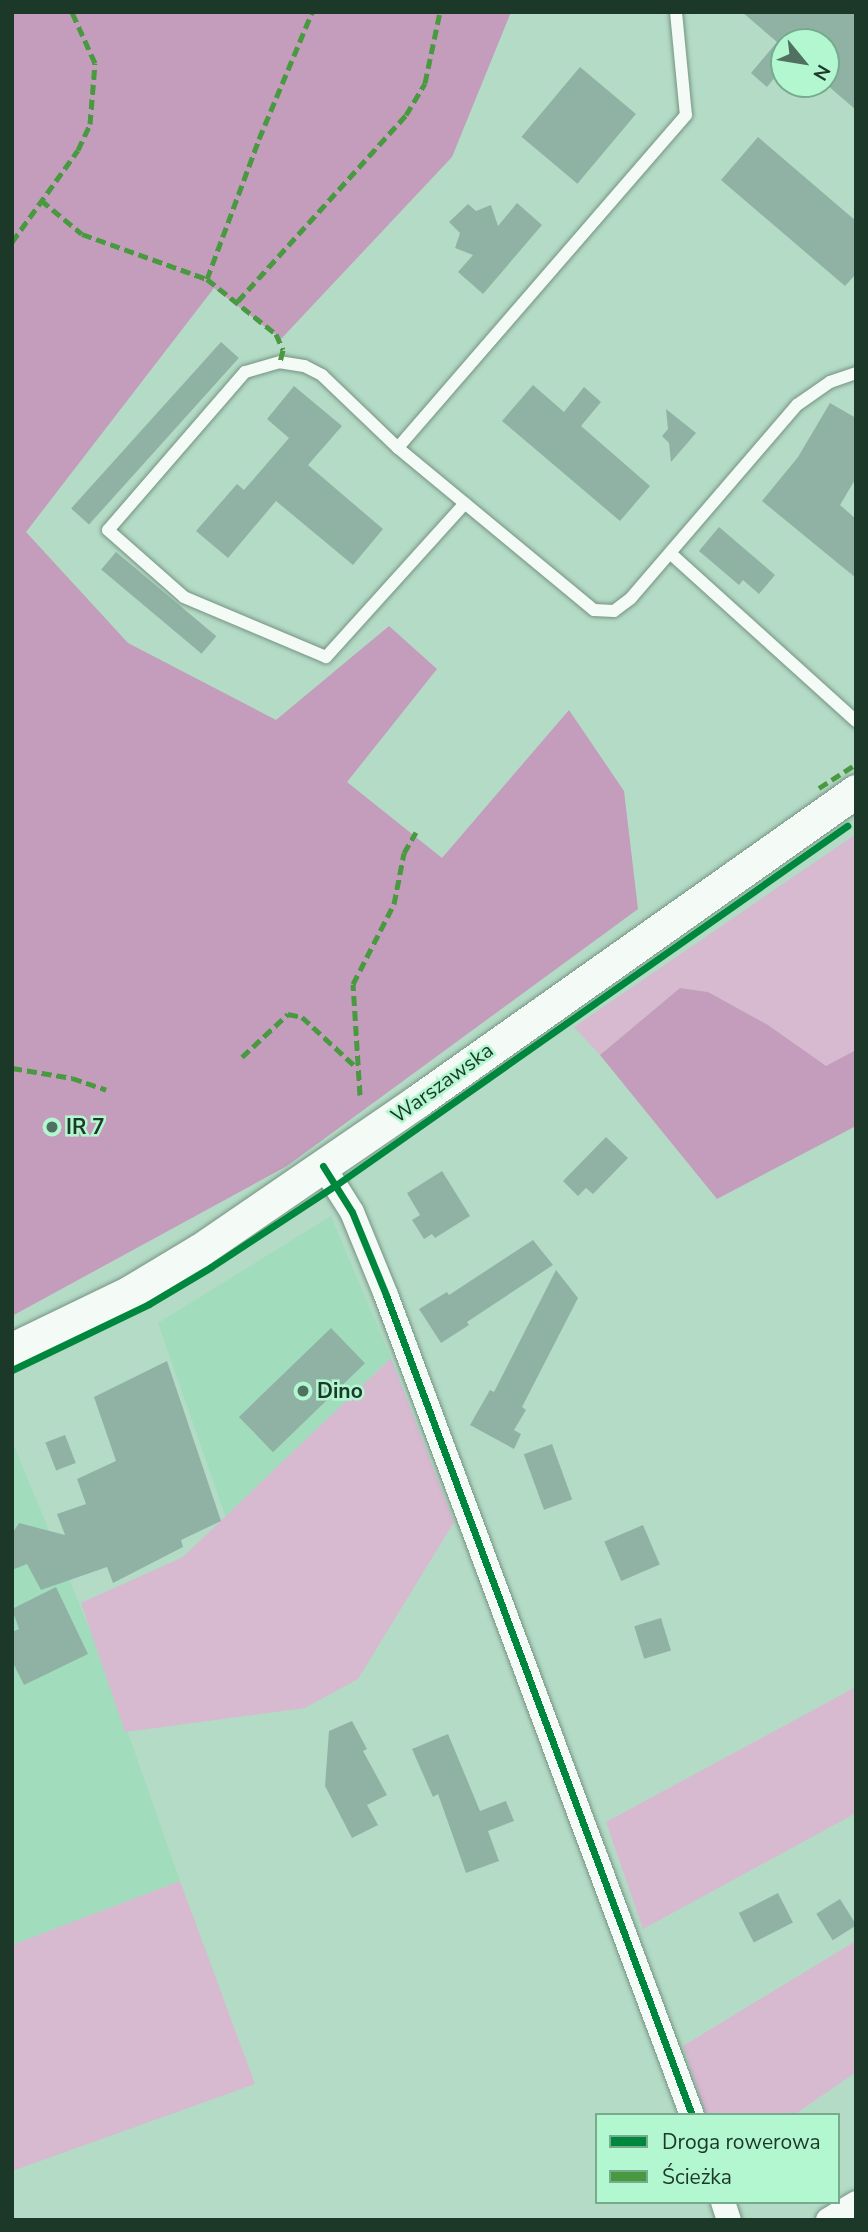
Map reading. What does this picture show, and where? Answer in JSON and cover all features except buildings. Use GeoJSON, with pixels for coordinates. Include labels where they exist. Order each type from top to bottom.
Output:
{"type":"FeatureCollection","features":[{"type":"Feature","properties":{"kind":"main road","name":"Warszawska"},"geometry":{"type":"LineString","coordinates":[[12,1349],[131,1292],[200,1250],[856,792]]}},
{"type":"Feature","properties":{"kind":"street"},"geometry":{"type":"LineString","coordinates":[[323,1166],[352,1212],[386,1295],[691,2113]]}},
{"type":"Feature","properties":{"kind":"street"},"geometry":{"type":"LineString","coordinates":[[828,2220],[856,2203]]}},
{"type":"Feature","properties":{"kind":"lane"},"geometry":{"type":"LineString","coordinates":[[398,448],[686,115],[676,12]]}},
{"type":"Feature","properties":{"kind":"lane"},"geometry":{"type":"LineString","coordinates":[[465,503],[326,657],[184,597],[108,530],[245,372],[280,362],[304,366],[322,376],[398,448],[465,503],[594,610],[614,611],[631,598],[797,405],[830,382],[856,373]]}},
{"type":"Feature","properties":{"kind":"lane"},"geometry":{"type":"LineString","coordinates":[[670,553],[856,721]]}},
{"type":"Feature","properties":{"kind":"shaded area"},"geometry":{"type":"Polygon","coordinates":[[[12,12],[511,12],[452,157],[281,339],[214,288],[26,532],[128,643],[276,720],[389,626],[437,669],[347,782],[442,858],[569,710],[624,791],[638,909],[287,1166],[12,1316],[12,12]]]}},
{"type":"Feature","properties":{"kind":"shaded area"},"geometry":{"type":"Polygon","coordinates":[[[856,834],[856,1050],[826,1067],[768,1025],[708,992],[680,988],[600,1055],[574,1027],[856,834]]]}},
{"type":"Feature","properties":{"kind":"shaded area"},"geometry":{"type":"Polygon","coordinates":[[[680,988],[708,992],[768,1025],[826,1066],[856,1050],[856,1126],[717,1199],[600,1055],[680,988]]]}},
{"type":"Feature","properties":{"kind":"shaded area"},"geometry":{"type":"Polygon","coordinates":[[[331,1216],[391,1358],[226,1518],[158,1323],[331,1216]]]}},
{"type":"Feature","properties":{"kind":"shaded area"},"geometry":{"type":"Polygon","coordinates":[[[391,1358],[454,1522],[358,1679],[305,1708],[125,1732],[81,1603],[183,1557],[391,1358]]]}},
{"type":"Feature","properties":{"kind":"shaded area"},"geometry":{"type":"Polygon","coordinates":[[[12,1441],[101,1656],[180,1881],[12,1945],[12,1441]]]}},
{"type":"Feature","properties":{"kind":"shaded area"},"geometry":{"type":"Polygon","coordinates":[[[856,1687],[856,1813],[643,1929],[606,1822],[856,1687]]]}},
{"type":"Feature","properties":{"kind":"shaded area"},"geometry":{"type":"Polygon","coordinates":[[[180,1881],[255,2084],[12,2171],[12,1945],[180,1881]]]}},
{"type":"Feature","properties":{"kind":"shaded area"},"geometry":{"type":"Polygon","coordinates":[[[856,1941],[856,2072],[797,2113],[705,2113],[683,2046],[856,1941]]]}},
{"type":"Feature","properties":{"kind":"marked path"},"geometry":{"type":"LineString","coordinates":[[12,242],[78,150],[90,124],[95,63],[72,12]]}},
{"type":"Feature","properties":{"kind":"marked path"},"geometry":{"type":"LineString","coordinates":[[207,279],[259,139],[312,12]]}},
{"type":"Feature","properties":{"kind":"marked path"},"geometry":{"type":"LineString","coordinates":[[238,301],[406,115],[425,83],[440,12]]}},
{"type":"Feature","properties":{"kind":"marked path"},"geometry":{"type":"LineString","coordinates":[[41,200],[82,234],[207,279],[276,334],[283,350],[280,362]]}},
{"type":"Feature","properties":{"kind":"marked path"},"geometry":{"type":"LineString","coordinates":[[819,788],[856,764]]}},
{"type":"Feature","properties":{"kind":"marked path"},"geometry":{"type":"LineString","coordinates":[[360,1095],[353,984],[394,904],[404,853],[416,832]]}},
{"type":"Feature","properties":{"kind":"marked path"},"geometry":{"type":"LineString","coordinates":[[242,1057],[288,1014],[302,1017],[357,1068]]}},
{"type":"Feature","properties":{"kind":"marked path"},"geometry":{"type":"LineString","coordinates":[[12,1068],[72,1078],[106,1090]]}},
{"type":"Feature","properties":{"kind":"cycle path"},"geometry":{"type":"LineString","coordinates":[[12,1370],[149,1304],[211,1267],[336,1185],[847,826]]}},
{"type":"Feature","properties":{"kind":"cycle path"},"geometry":{"type":"LineString","coordinates":[[323,1166],[352,1212],[386,1295],[691,2113]]}},
{"type":"Feature","properties":{"kind":"place","name":"IR 7"},"geometry":{"type":"Point","coordinates":[52,1127]}},
{"type":"Feature","properties":{"kind":"place","name":"Dino"},"geometry":{"type":"Point","coordinates":[303,1391]}}]}
